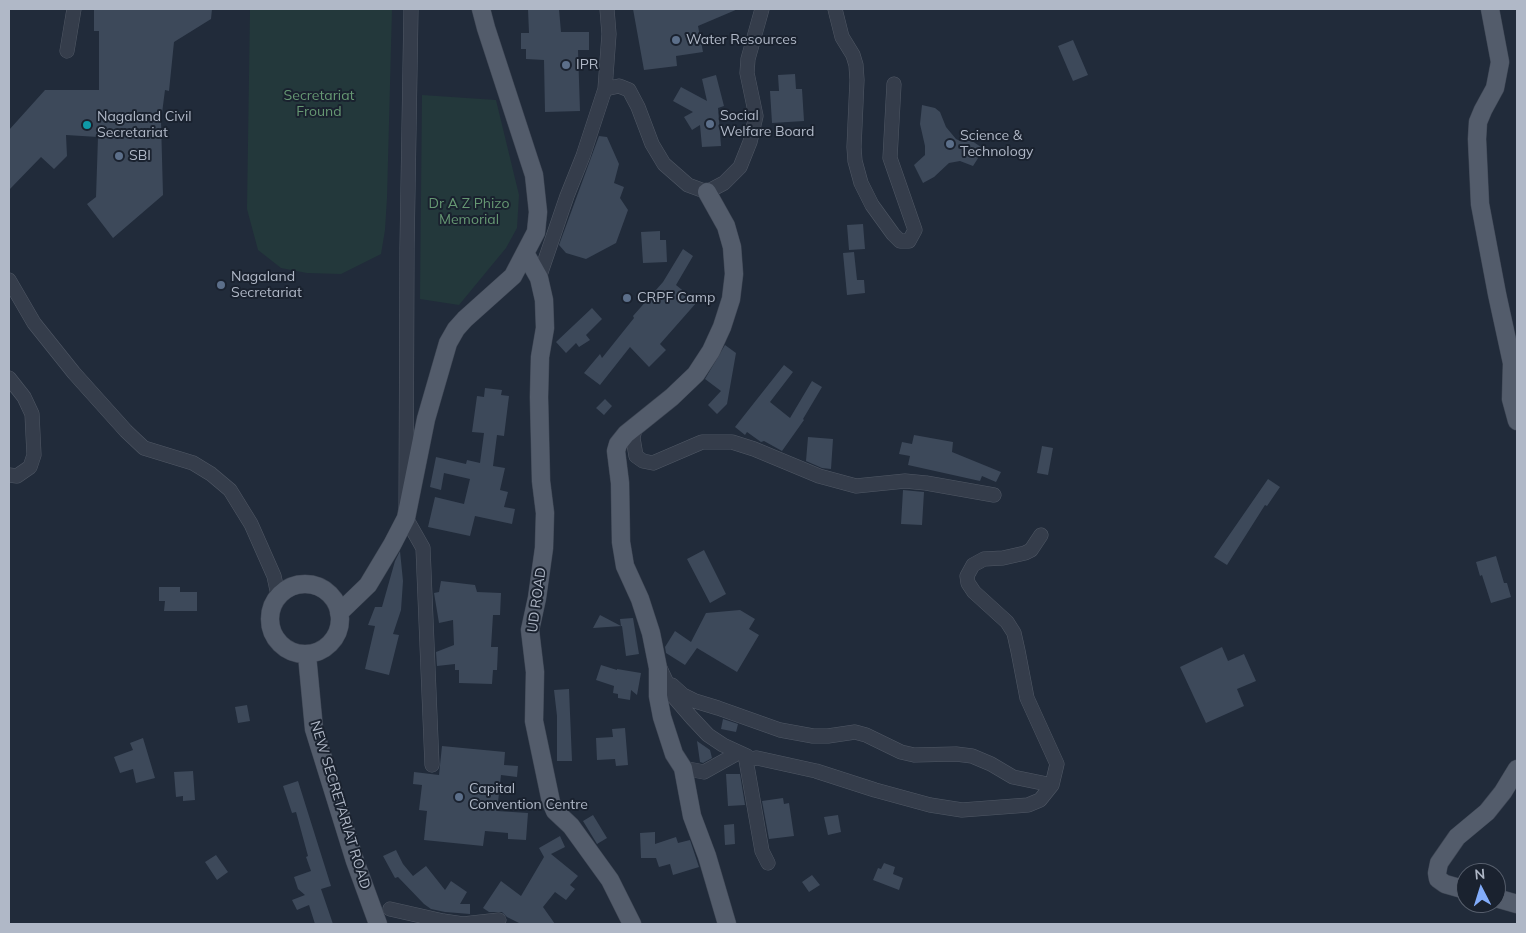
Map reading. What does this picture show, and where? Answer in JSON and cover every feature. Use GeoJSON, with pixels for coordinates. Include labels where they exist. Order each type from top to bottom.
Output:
{"type":"FeatureCollection","features":[{"type":"Feature","properties":{"kind":"main road"},"geometry":{"type":"LineString","coordinates":[[340,614],[368,585],[406,518],[426,419],[448,343],[456,329],[465,319],[513,276],[536,232],[538,212],[534,175],[488,37],[481,9]]}},
{"type":"Feature","properties":{"kind":"main road"},"geometry":{"type":"LineString","coordinates":[[1490,9],[1500,62],[1495,88],[1478,122],[1480,204],[1496,294],[1512,363],[1511,399],[1517,421]]}},
{"type":"Feature","properties":{"kind":"main road"},"geometry":{"type":"LineString","coordinates":[[707,192],[726,226],[732,247],[734,274],[731,299],[722,327],[712,351],[696,374],[672,398],[636,424],[618,444],[616,451],[620,483],[621,542],[625,566],[640,599],[652,634],[662,717],[674,754],[683,768],[692,816],[707,856],[727,924]]}},
{"type":"Feature","properties":{"kind":"main road","name":"UD ROAD"},"geometry":{"type":"LineString","coordinates":[[525,253],[539,278],[544,300],[545,328],[540,357],[539,397],[541,480],[545,513],[541,565],[530,630],[535,672],[534,721],[551,802],[555,811],[571,826],[610,880],[632,924]]}},
{"type":"Feature","properties":{"kind":"main road"},"geometry":{"type":"LineString","coordinates":[[310,584],[327,592],[333,598],[340,614],[338,630],[330,645],[315,653],[307,654],[290,651],[283,647],[273,634],[270,617],[271,609],[278,595],[295,586],[310,584]]}},
{"type":"Feature","properties":{"kind":"main road","name":"NEW SECRETARIAT ROAD"},"geometry":{"type":"LineString","coordinates":[[307,654],[314,729],[355,861],[378,924]]}},
{"type":"Feature","properties":{"kind":"main road"},"geometry":{"type":"LineString","coordinates":[[1456,887],[1445,884],[1438,879],[1439,863],[1457,837],[1487,812],[1503,792],[1517,769]]}},
{"type":"Feature","properties":{"kind":"street"},"geometry":{"type":"LineString","coordinates":[[67,51],[74,9]]}},
{"type":"Feature","properties":{"kind":"street"},"geometry":{"type":"LineString","coordinates":[[411,9],[407,248],[406,518],[423,548],[432,765]]}},
{"type":"Feature","properties":{"kind":"street"},"geometry":{"type":"LineString","coordinates":[[539,278],[605,89],[609,34],[607,9]]}},
{"type":"Feature","properties":{"kind":"street"},"geometry":{"type":"LineString","coordinates":[[605,89],[619,86],[629,90],[638,107],[652,144],[664,164],[688,185],[707,192],[724,183],[740,167],[750,142],[756,116],[747,72],[748,59],[762,9]]}},
{"type":"Feature","properties":{"kind":"street"},"geometry":{"type":"LineString","coordinates":[[835,9],[842,37],[853,55],[856,65],[854,147],[860,183],[872,205],[893,234],[900,241],[909,241],[915,230],[890,158],[894,84]]}},
{"type":"Feature","properties":{"kind":"street"},"geometry":{"type":"LineString","coordinates":[[9,280],[34,324],[74,373],[126,431],[144,448],[193,463],[212,474],[230,490],[251,524],[274,576],[278,595]]}},
{"type":"Feature","properties":{"kind":"street"},"geometry":{"type":"LineString","coordinates":[[9,378],[24,397],[32,414],[34,455],[30,467],[17,476],[9,475]]}},
{"type":"Feature","properties":{"kind":"street"},"geometry":{"type":"LineString","coordinates":[[636,424],[633,438],[636,456],[643,461],[653,463],[702,442],[732,442],[819,476],[856,486],[905,482],[926,483],[994,495]]}},
{"type":"Feature","properties":{"kind":"street"},"geometry":{"type":"LineString","coordinates":[[657,663],[673,696],[708,735],[742,756],[816,771],[884,793],[930,805],[962,810],[1028,804],[1040,800],[1052,785],[1057,764],[1026,698],[1014,633],[1007,622],[974,592],[968,583],[967,576],[974,565],[984,559],[1003,558],[1031,550],[1038,543],[1041,536]]}},
{"type":"Feature","properties":{"kind":"street"},"geometry":{"type":"LineString","coordinates":[[666,680],[684,695],[695,701],[780,730],[813,736],[855,732],[866,735],[901,752],[914,755],[956,754],[972,756],[991,764],[1013,777],[1052,785]]}},
{"type":"Feature","properties":{"kind":"street"},"geometry":{"type":"LineString","coordinates":[[683,768],[704,772],[742,756]]}},
{"type":"Feature","properties":{"kind":"street"},"geometry":{"type":"LineString","coordinates":[[742,756],[762,851],[768,863]]}},
{"type":"Feature","properties":{"kind":"street"},"geometry":{"type":"LineString","coordinates":[[372,906],[463,924],[499,920]]}},
{"type":"Feature","properties":{"kind":"street"},"geometry":{"type":"LineString","coordinates":[[390,909],[417,924]]}},
{"type":"Feature","properties":{"kind":"green space","name":"Secretariat Fround"},"geometry":{"type":"Polygon","coordinates":[[[250,9],[392,9],[387,198],[381,254],[341,274],[307,273],[281,268],[258,250],[247,209],[250,9]]]}},
{"type":"Feature","properties":{"kind":"green space","name":"Dr A Z Phizo Memorial"},"geometry":{"type":"Polygon","coordinates":[[[422,95],[496,100],[519,195],[517,228],[506,248],[459,305],[420,299],[422,95]]]}},
{"type":"Feature","properties":{"kind":"building","name":"Nagaland Civil Secretariat"},"geometry":{"type":"Polygon","coordinates":[[[94,9],[212,9],[211,19],[174,42],[169,91],[165,90],[161,121],[163,195],[113,238],[87,204],[96,197],[98,137],[66,135],[67,156],[54,169],[41,157],[9,190],[9,130],[45,90],[99,90],[99,31],[94,31],[94,9]]]}},
{"type":"Feature","properties":{"kind":"building"},"geometry":{"type":"Polygon","coordinates":[[[528,9],[559,9],[561,32],[589,32],[589,50],[578,50],[580,111],[545,112],[544,60],[526,59],[526,49],[521,49],[521,33],[529,33],[528,9]]]}},
{"type":"Feature","properties":{"kind":"building","name":"Water Resources"},"geometry":{"type":"Polygon","coordinates":[[[633,9],[738,9],[698,26],[703,52],[676,56],[677,66],[644,70],[633,9]]]}},
{"type":"Feature","properties":{"kind":"building"},"geometry":{"type":"Polygon","coordinates":[[[1073,40],[1088,75],[1073,81],[1058,46],[1073,40]]]}},
{"type":"Feature","properties":{"kind":"building"},"geometry":{"type":"Polygon","coordinates":[[[795,74],[796,89],[802,89],[804,121],[772,123],[770,91],[779,91],[778,75],[795,74]]]}},
{"type":"Feature","properties":{"kind":"building"},"geometry":{"type":"Polygon","coordinates":[[[716,75],[724,106],[718,108],[721,146],[702,147],[700,125],[692,130],[684,117],[693,112],[673,101],[681,87],[707,101],[702,79],[716,75]]]}},
{"type":"Feature","properties":{"kind":"building","name":"Science & Technology"},"geometry":{"type":"Polygon","coordinates":[[[922,105],[935,108],[940,112],[946,127],[956,139],[972,141],[984,149],[973,166],[960,161],[949,163],[934,177],[923,183],[914,165],[925,155],[920,124],[922,105]]]}},
{"type":"Feature","properties":{"kind":"building"},"geometry":{"type":"Polygon","coordinates":[[[599,136],[607,137],[619,164],[614,183],[624,187],[620,198],[628,210],[616,243],[586,259],[566,253],[559,245],[599,136]]]}},
{"type":"Feature","properties":{"kind":"building"},"geometry":{"type":"Polygon","coordinates":[[[863,224],[865,249],[849,250],[847,225],[863,224]]]}},
{"type":"Feature","properties":{"kind":"building"},"geometry":{"type":"Polygon","coordinates":[[[660,231],[660,240],[666,240],[667,262],[643,263],[641,232],[660,231]]]}},
{"type":"Feature","properties":{"kind":"building"},"geometry":{"type":"Polygon","coordinates":[[[683,249],[693,256],[676,285],[697,302],[660,344],[666,350],[649,367],[630,347],[600,385],[584,373],[600,354],[602,358],[634,318],[633,316],[663,282],[683,249]]]}},
{"type":"Feature","properties":{"kind":"building"},"geometry":{"type":"Polygon","coordinates":[[[854,252],[857,280],[864,280],[865,293],[847,295],[843,253],[854,252]]]}},
{"type":"Feature","properties":{"kind":"building"},"geometry":{"type":"Polygon","coordinates":[[[592,308],[602,319],[586,335],[590,340],[579,347],[576,343],[566,353],[556,342],[592,308]]]}},
{"type":"Feature","properties":{"kind":"building"},"geometry":{"type":"Polygon","coordinates":[[[725,345],[736,353],[727,404],[717,414],[708,405],[721,391],[705,379],[725,345]]]}},
{"type":"Feature","properties":{"kind":"building"},"geometry":{"type":"Polygon","coordinates":[[[784,365],[793,372],[770,402],[790,418],[812,381],[822,387],[804,420],[782,451],[764,441],[761,442],[747,432],[745,435],[735,427],[784,365]]]}},
{"type":"Feature","properties":{"kind":"building"},"geometry":{"type":"Polygon","coordinates":[[[485,388],[502,390],[501,395],[509,396],[504,436],[497,435],[493,466],[505,468],[500,490],[508,492],[504,507],[515,509],[512,524],[475,516],[470,536],[428,527],[435,497],[464,504],[470,479],[444,473],[441,490],[430,487],[436,457],[466,464],[467,460],[480,463],[484,433],[472,432],[477,396],[484,397],[485,388]]]}},
{"type":"Feature","properties":{"kind":"building"},"geometry":{"type":"Polygon","coordinates":[[[605,399],[612,406],[604,415],[596,408],[605,399]]]}},
{"type":"Feature","properties":{"kind":"building"},"geometry":{"type":"Polygon","coordinates":[[[914,435],[953,442],[952,452],[1001,472],[996,482],[982,476],[980,481],[908,465],[910,456],[899,454],[902,442],[912,444],[914,435]]]}},
{"type":"Feature","properties":{"kind":"building"},"geometry":{"type":"Polygon","coordinates":[[[808,437],[833,439],[831,469],[822,468],[806,461],[808,437]]]}},
{"type":"Feature","properties":{"kind":"building"},"geometry":{"type":"Polygon","coordinates":[[[1042,446],[1053,448],[1048,475],[1037,473],[1042,446]]]}},
{"type":"Feature","properties":{"kind":"building"},"geometry":{"type":"Polygon","coordinates":[[[1268,479],[1280,487],[1267,506],[1265,505],[1227,565],[1214,557],[1268,479]]]}},
{"type":"Feature","properties":{"kind":"building"},"geometry":{"type":"Polygon","coordinates":[[[903,490],[924,492],[922,525],[901,524],[903,490]]]}},
{"type":"Feature","properties":{"kind":"building"},"geometry":{"type":"Polygon","coordinates":[[[704,550],[726,594],[710,603],[687,559],[704,550]]]}},
{"type":"Feature","properties":{"kind":"building"},"geometry":{"type":"Polygon","coordinates":[[[400,551],[403,581],[401,610],[393,634],[399,635],[389,675],[365,669],[375,626],[368,625],[375,607],[382,607],[395,561],[400,551]]]}},
{"type":"Feature","properties":{"kind":"building"},"geometry":{"type":"Polygon","coordinates":[[[1496,556],[1504,583],[1507,583],[1511,597],[1491,603],[1476,562],[1496,556]]]}},
{"type":"Feature","properties":{"kind":"building"},"geometry":{"type":"Polygon","coordinates":[[[441,581],[475,585],[477,592],[501,593],[500,615],[493,615],[491,647],[498,647],[497,670],[493,670],[492,684],[459,683],[459,670],[455,670],[455,664],[437,666],[436,652],[454,645],[453,620],[439,623],[434,593],[439,592],[441,581]]]}},
{"type":"Feature","properties":{"kind":"building"},"geometry":{"type":"Polygon","coordinates":[[[159,587],[180,587],[180,592],[197,592],[197,611],[164,611],[165,601],[159,601],[159,587]]]}},
{"type":"Feature","properties":{"kind":"building"},"geometry":{"type":"Polygon","coordinates":[[[740,610],[755,619],[749,629],[759,635],[737,672],[697,648],[685,665],[666,653],[665,647],[675,631],[691,642],[706,613],[740,610]]]}},
{"type":"Feature","properties":{"kind":"building"},"geometry":{"type":"Polygon","coordinates":[[[600,615],[621,626],[620,619],[633,618],[639,654],[626,656],[622,626],[593,628],[600,615]]]}},
{"type":"Feature","properties":{"kind":"building"},"geometry":{"type":"Polygon","coordinates":[[[1222,647],[1228,661],[1244,654],[1256,681],[1237,689],[1244,706],[1206,723],[1180,667],[1222,647]]]}},
{"type":"Feature","properties":{"kind":"building"},"geometry":{"type":"Polygon","coordinates":[[[601,665],[617,670],[641,673],[637,695],[631,690],[630,700],[618,698],[618,694],[613,693],[614,686],[596,680],[601,665]]]}},
{"type":"Feature","properties":{"kind":"building"},"geometry":{"type":"Polygon","coordinates":[[[569,689],[572,761],[557,761],[557,716],[554,690],[569,689]]]}},
{"type":"Feature","properties":{"kind":"building"},"geometry":{"type":"Polygon","coordinates":[[[247,705],[250,721],[238,723],[235,707],[247,705]]]}},
{"type":"Feature","properties":{"kind":"building"},"geometry":{"type":"Polygon","coordinates":[[[723,719],[738,724],[736,732],[721,729],[723,719]]]}},
{"type":"Feature","properties":{"kind":"building"},"geometry":{"type":"Polygon","coordinates":[[[625,728],[628,765],[616,766],[615,759],[597,760],[596,738],[613,737],[612,729],[625,728]]]}},
{"type":"Feature","properties":{"kind":"building"},"geometry":{"type":"Polygon","coordinates":[[[143,738],[155,778],[136,783],[133,769],[120,773],[114,757],[133,750],[130,743],[143,738]]]}},
{"type":"Feature","properties":{"kind":"building"},"geometry":{"type":"Polygon","coordinates":[[[697,741],[710,750],[712,758],[703,763],[700,762],[697,741]]]}},
{"type":"Feature","properties":{"kind":"building","name":"Capital Convention Centre"},"geometry":{"type":"Polygon","coordinates":[[[442,746],[505,752],[504,765],[518,766],[517,777],[501,775],[497,811],[528,813],[526,840],[508,839],[508,833],[485,831],[483,846],[424,840],[427,811],[419,810],[422,785],[413,784],[414,772],[439,775],[442,746]]]}},
{"type":"Feature","properties":{"kind":"building"},"geometry":{"type":"Polygon","coordinates":[[[193,771],[195,800],[183,801],[183,796],[176,797],[174,772],[193,771]]]}},
{"type":"Feature","properties":{"kind":"building"},"geometry":{"type":"Polygon","coordinates":[[[726,774],[740,774],[745,805],[728,806],[726,774]]]}},
{"type":"Feature","properties":{"kind":"building"},"geometry":{"type":"Polygon","coordinates":[[[298,781],[331,886],[321,889],[333,924],[315,924],[309,905],[297,910],[292,900],[305,895],[298,889],[294,877],[311,871],[296,812],[292,813],[283,786],[298,781]]]}},
{"type":"Feature","properties":{"kind":"building"},"geometry":{"type":"Polygon","coordinates":[[[783,798],[784,804],[789,803],[794,836],[769,839],[762,801],[783,798]]]}},
{"type":"Feature","properties":{"kind":"building"},"geometry":{"type":"Polygon","coordinates":[[[593,815],[607,838],[597,844],[583,821],[593,815]]]}},
{"type":"Feature","properties":{"kind":"building"},"geometry":{"type":"Polygon","coordinates":[[[838,815],[841,832],[828,835],[824,817],[838,815]]]}},
{"type":"Feature","properties":{"kind":"building"},"geometry":{"type":"Polygon","coordinates":[[[734,824],[735,844],[725,845],[724,825],[734,824]]]}},
{"type":"Feature","properties":{"kind":"building"},"geometry":{"type":"Polygon","coordinates":[[[655,832],[655,844],[676,837],[678,843],[690,840],[699,867],[673,875],[670,864],[659,867],[656,858],[641,858],[640,833],[655,832]]]}},
{"type":"Feature","properties":{"kind":"building"},"geometry":{"type":"Polygon","coordinates":[[[560,836],[565,847],[551,854],[578,876],[570,885],[575,889],[566,900],[555,892],[543,907],[555,924],[521,924],[507,917],[502,912],[489,912],[483,908],[501,881],[521,896],[544,857],[539,848],[560,836]]]}},
{"type":"Feature","properties":{"kind":"building"},"geometry":{"type":"Polygon","coordinates":[[[396,850],[403,864],[413,876],[426,866],[445,890],[451,881],[467,892],[460,904],[470,904],[470,914],[431,909],[424,904],[398,877],[395,878],[383,856],[396,850]]]}},
{"type":"Feature","properties":{"kind":"building"},"geometry":{"type":"Polygon","coordinates":[[[216,855],[228,872],[217,880],[205,862],[216,855]]]}},
{"type":"Feature","properties":{"kind":"building"},"geometry":{"type":"Polygon","coordinates":[[[884,863],[895,867],[893,874],[903,878],[899,890],[873,880],[878,868],[881,869],[884,863]]]}},
{"type":"Feature","properties":{"kind":"building"},"geometry":{"type":"Polygon","coordinates":[[[812,875],[820,885],[809,892],[802,882],[812,875]]]}},
{"type":"Feature","properties":{"kind":"place","name":"Water Resources"},"geometry":{"type":"Point","coordinates":[676,40]}},
{"type":"Feature","properties":{"kind":"place","name":"IPR"},"geometry":{"type":"Point","coordinates":[566,65]}},
{"type":"Feature","properties":{"kind":"place","name":"Social Welfare Board"},"geometry":{"type":"Point","coordinates":[710,124]}},
{"type":"Feature","properties":{"kind":"place","name":"Nagaland Civil Secretariat"},"geometry":{"type":"Point","coordinates":[87,125]}},
{"type":"Feature","properties":{"kind":"place","name":"Science & Technology"},"geometry":{"type":"Point","coordinates":[950,144]}},
{"type":"Feature","properties":{"kind":"place","name":"SBI"},"geometry":{"type":"Point","coordinates":[119,156]}},
{"type":"Feature","properties":{"kind":"place","name":"Nagaland Secretariat"},"geometry":{"type":"Point","coordinates":[221,285]}},
{"type":"Feature","properties":{"kind":"place","name":"CRPF Camp"},"geometry":{"type":"Point","coordinates":[627,298]}},
{"type":"Feature","properties":{"kind":"place","name":"Capital Convention Centre"},"geometry":{"type":"Point","coordinates":[459,797]}}]}
